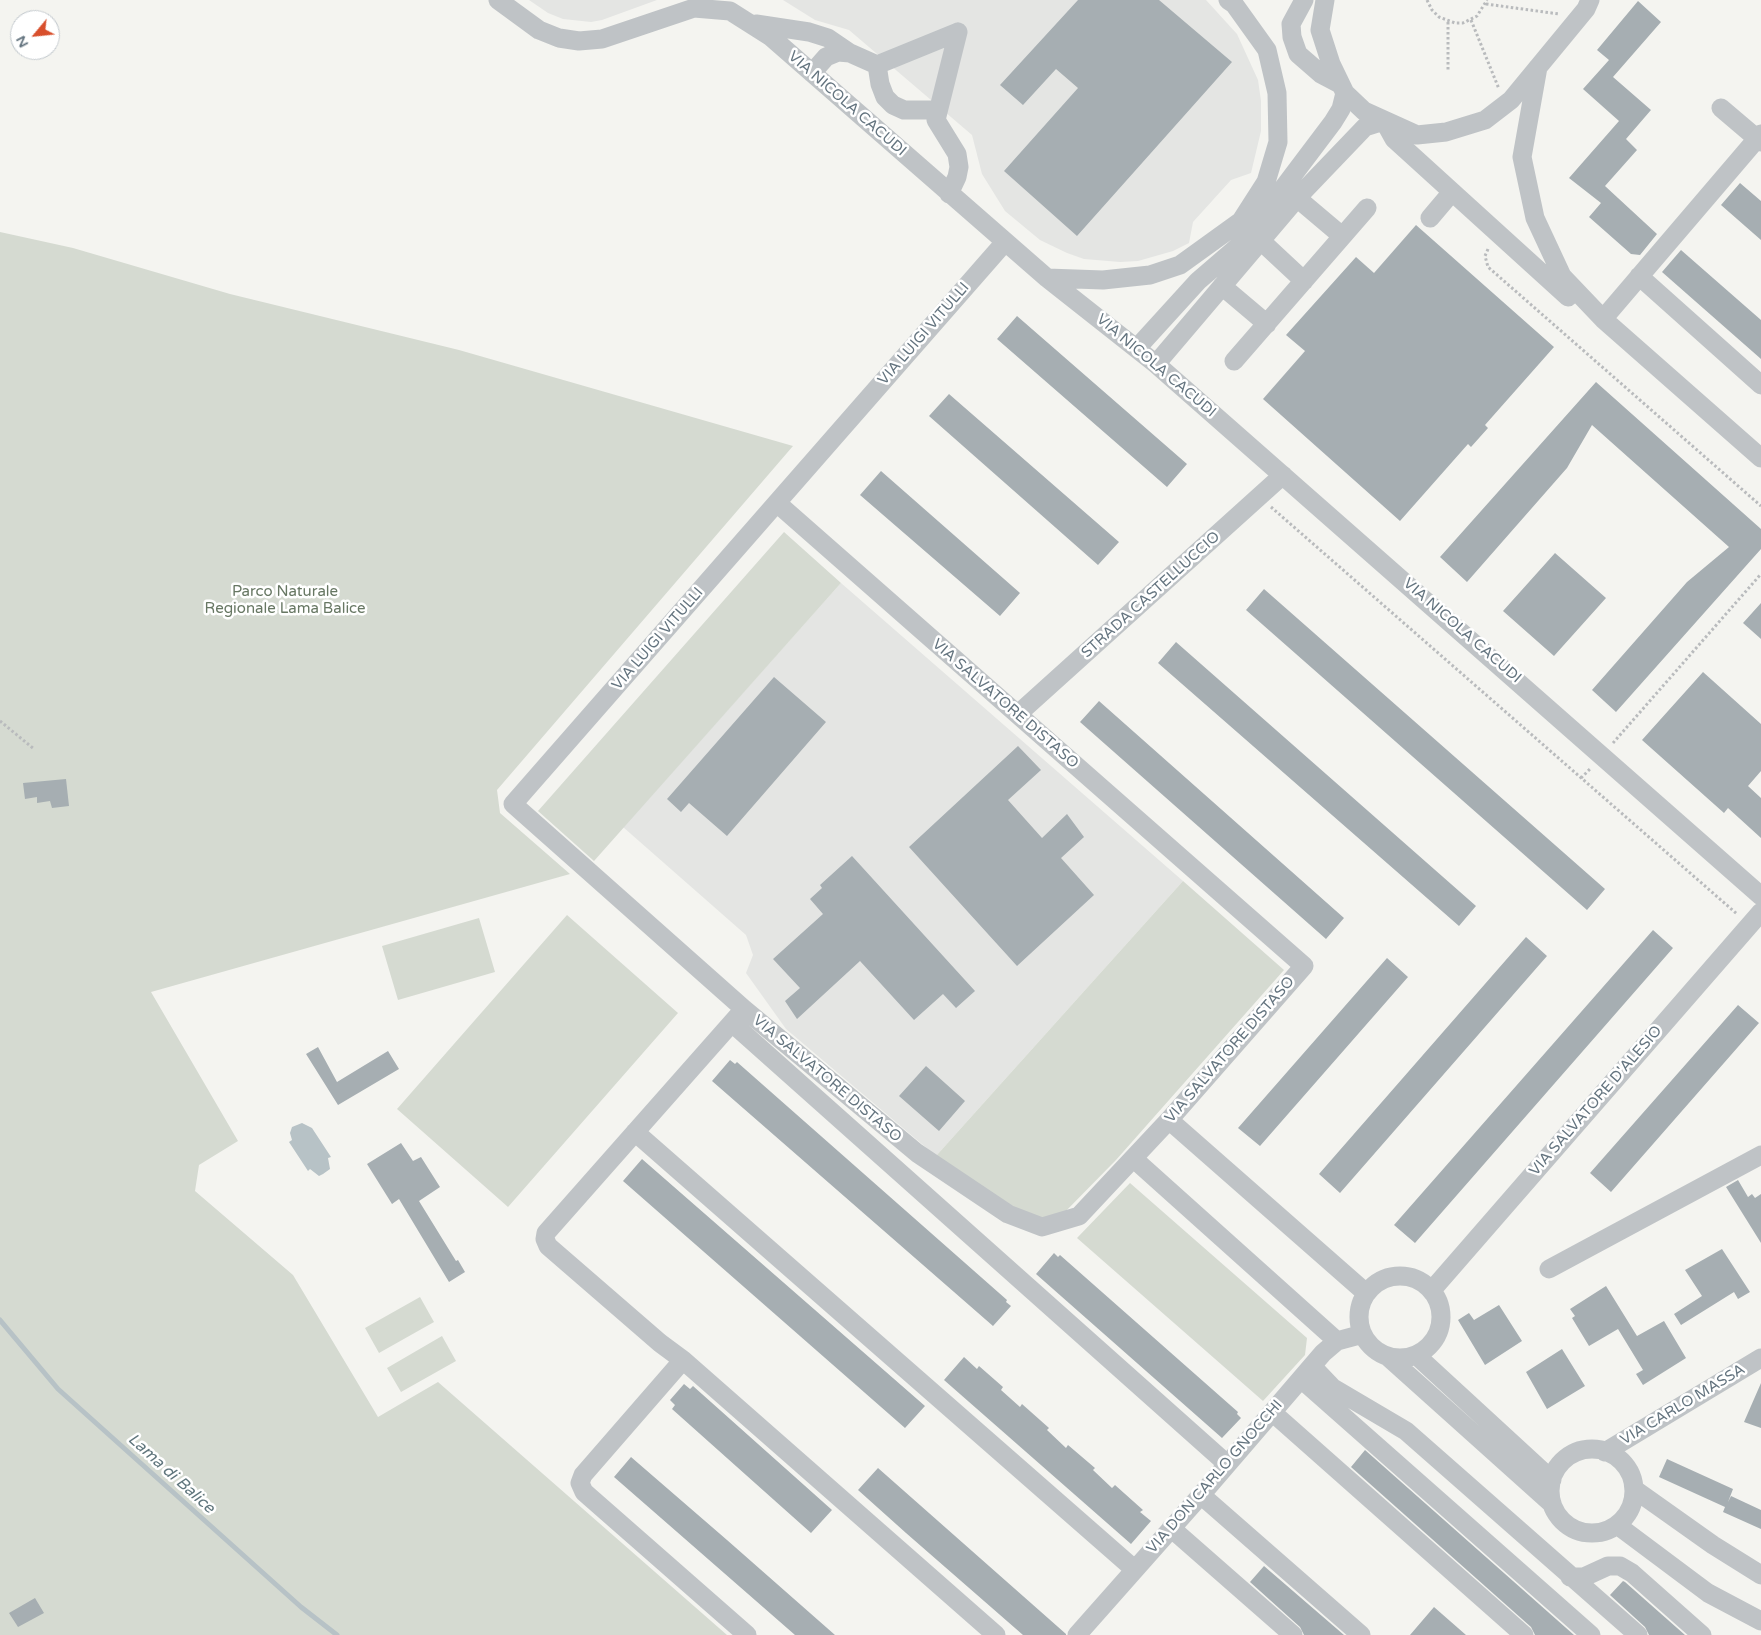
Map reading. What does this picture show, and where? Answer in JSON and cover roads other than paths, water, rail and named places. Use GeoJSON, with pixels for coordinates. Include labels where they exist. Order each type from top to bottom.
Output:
{"type":"FeatureCollection","features":[{"type":"Feature","properties":{"kind":"street","name":"VIA NICOLA CACUDI"},"geometry":{"type":"LineString","coordinates":[[498,0],[539,30],[559,38],[579,41],[602,39],[694,8],[730,11],[771,37],[1047,278],[1156,364],[1603,755],[1761,896]]}},
{"type":"Feature","properties":{"kind":"street"},"geometry":{"type":"LineString","coordinates":[[1047,278],[1102,280],[1150,275],[1180,265],[1241,221],[1266,182],[1278,142],[1277,93],[1266,50],[1234,4],[1228,0]]}},
{"type":"Feature","properties":{"kind":"street"},"geometry":{"type":"LineString","coordinates":[[1304,0],[1291,24],[1292,37],[1298,54],[1342,89],[1364,111],[1416,134],[1446,132],[1485,120],[1511,100],[1586,8],[1590,0]]}},
{"type":"Feature","properties":{"kind":"street"},"geometry":{"type":"LineString","coordinates":[[1137,348],[1198,281],[1241,244],[1341,109],[1342,89],[1331,64],[1320,30],[1325,0]]}},
{"type":"Feature","properties":{"kind":"street"},"geometry":{"type":"LineString","coordinates":[[750,24],[801,31],[828,38],[850,53],[877,65],[958,32],[936,120],[939,128],[957,154],[957,177],[949,194]]}},
{"type":"Feature","properties":{"kind":"street"},"geometry":{"type":"LineString","coordinates":[[812,73],[826,57],[838,52],[850,53]]}},
{"type":"Feature","properties":{"kind":"street"},"geometry":{"type":"LineString","coordinates":[[877,65],[880,84],[885,97],[893,105],[904,110],[937,110]]}},
{"type":"Feature","properties":{"kind":"street"},"geometry":{"type":"LineString","coordinates":[[1538,68],[1522,157],[1535,218],[1562,276],[1602,319],[1761,458]]}},
{"type":"Feature","properties":{"kind":"street"},"geometry":{"type":"LineString","coordinates":[[1602,319],[1760,139],[1721,108]]}},
{"type":"Feature","properties":{"kind":"street"},"geometry":{"type":"LineString","coordinates":[[1384,121],[1394,139],[1497,233],[1573,302],[1602,319]]}},
{"type":"Feature","properties":{"kind":"street"},"geometry":{"type":"LineString","coordinates":[[1156,364],[1297,198],[1365,127],[1384,121]]}},
{"type":"Feature","properties":{"kind":"street"},"geometry":{"type":"LineString","coordinates":[[1430,218],[1452,192]]}},
{"type":"Feature","properties":{"kind":"street"},"geometry":{"type":"LineString","coordinates":[[1297,198],[1342,236]]}},
{"type":"Feature","properties":{"kind":"street"},"geometry":{"type":"LineString","coordinates":[[1234,361],[1367,208]]}},
{"type":"Feature","properties":{"kind":"street"},"geometry":{"type":"LineString","coordinates":[[1260,240],[1304,281]]}},
{"type":"Feature","properties":{"kind":"street","name":"VIA LUIGI VITULLI"},"geometry":{"type":"LineString","coordinates":[[738,1016],[513,804],[1005,242]]}},
{"type":"Feature","properties":{"kind":"street"},"geometry":{"type":"LineString","coordinates":[[1639,276],[1761,385]]}},
{"type":"Feature","properties":{"kind":"street"},"geometry":{"type":"LineString","coordinates":[[1222,286],[1266,324]]}},
{"type":"Feature","properties":{"kind":"street","name":"STRADA CASTELLUCCIO"},"geometry":{"type":"LineString","coordinates":[[1018,714],[1283,475]]}},
{"type":"Feature","properties":{"kind":"street","name":"VIA SALVATORE DISTASO"},"geometry":{"type":"LineString","coordinates":[[738,1016],[917,1153],[1008,1214],[1042,1227],[1079,1216],[1134,1159],[1304,966],[777,503]]}},
{"type":"Feature","properties":{"kind":"street","name":"VIA SALVATORE D'ALESIO"},"geometry":{"type":"LineString","coordinates":[[1432,1290],[1755,918]]}},
{"type":"Feature","properties":{"kind":"street"},"geometry":{"type":"LineString","coordinates":[[996,1635],[683,1360],[637,1324],[548,1246],[545,1240],[546,1233],[738,1016],[1228,1464]]}},
{"type":"Feature","properties":{"kind":"street"},"geometry":{"type":"LineString","coordinates":[[1169,1120],[1366,1293]]}},
{"type":"Feature","properties":{"kind":"street"},"geometry":{"type":"LineString","coordinates":[[635,1132],[1134,1569]]}},
{"type":"Feature","properties":{"kind":"street"},"geometry":{"type":"LineString","coordinates":[[1549,1269],[1761,1155]]}},
{"type":"Feature","properties":{"kind":"street"},"geometry":{"type":"LineString","coordinates":[[1134,1159],[1337,1341]]}},
{"type":"Feature","properties":{"kind":"street"},"geometry":{"type":"LineString","coordinates":[[1387,1356],[1396,1358],[1416,1356],[1427,1349],[1435,1339],[1440,1327],[1440,1308],[1432,1290],[1422,1281],[1410,1276],[1396,1275],[1383,1279],[1366,1293],[1360,1308],[1359,1321],[1362,1334],[1368,1344],[1387,1356],[1552,1504],[1558,1516],[1568,1526],[1592,1533],[1606,1531],[1617,1525],[1630,1509],[1634,1489],[1625,1466],[1616,1457],[1605,1452],[1592,1450],[1578,1452],[1566,1458],[1557,1468],[1552,1480],[1552,1504]]}},
{"type":"Feature","properties":{"kind":"street","name":"VIA DON CARLO GNOCCHI"},"geometry":{"type":"LineString","coordinates":[[1077,1635],[1202,1495],[1307,1372],[1337,1341],[1362,1334]]}},
{"type":"Feature","properties":{"kind":"street"},"geometry":{"type":"LineString","coordinates":[[1416,1356],[1552,1480]]}},
{"type":"Feature","properties":{"kind":"street","name":"VIA CARLO MASSA"},"geometry":{"type":"LineString","coordinates":[[1605,1452],[1761,1358]]}},
{"type":"Feature","properties":{"kind":"street"},"geometry":{"type":"LineString","coordinates":[[683,1360],[583,1475],[580,1484],[584,1492],[747,1635]]}},
{"type":"Feature","properties":{"kind":"street"},"geometry":{"type":"LineString","coordinates":[[1307,1372],[1406,1431],[1638,1635]]}},
{"type":"Feature","properties":{"kind":"street"},"geometry":{"type":"LineString","coordinates":[[1307,1372],[1592,1635]]}},
{"type":"Feature","properties":{"kind":"street"},"geometry":{"type":"LineString","coordinates":[[1272,1412],[1524,1635]]}},
{"type":"Feature","properties":{"kind":"street"},"geometry":{"type":"LineString","coordinates":[[1634,1489],[1713,1545],[1761,1575]]}},
{"type":"Feature","properties":{"kind":"street"},"geometry":{"type":"LineString","coordinates":[[1202,1495],[1361,1635]]}},
{"type":"Feature","properties":{"kind":"street"},"geometry":{"type":"LineString","coordinates":[[1617,1525],[1708,1593],[1761,1621]]}},
{"type":"Feature","properties":{"kind":"street"},"geometry":{"type":"LineString","coordinates":[[1172,1528],[1293,1635]]}},
{"type":"Feature","properties":{"kind":"street"},"geometry":{"type":"LineString","coordinates":[[1570,1577],[1584,1577],[1608,1566],[1620,1566],[1632,1573],[1702,1635]]}},
{"type":"Feature","properties":{"kind":"waterway","name":"Lama di Balice"},"geometry":{"type":"LineString","coordinates":[[0,1320],[58,1389],[301,1607],[337,1635]]}},
{"type":"Feature","properties":{"kind":"park label","name":"Parco Naturale Regionale Lama Balice"},"geometry":{"type":"Point","coordinates":[285,600]}}]}
